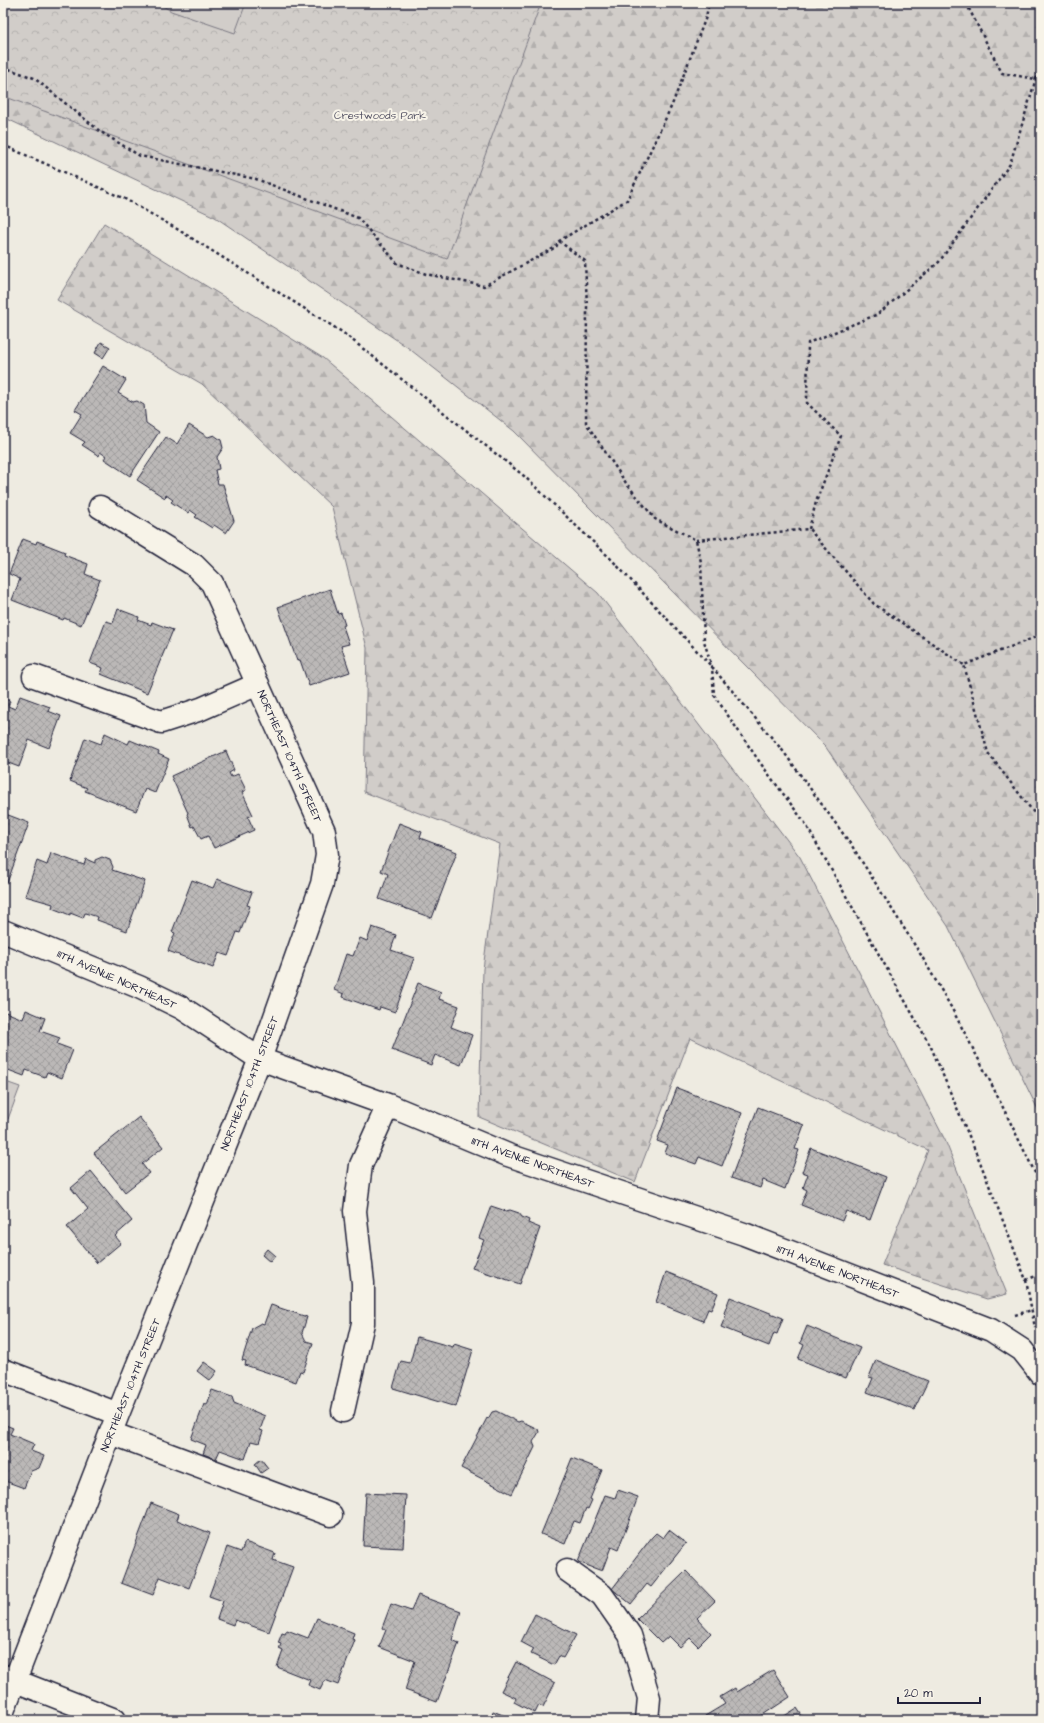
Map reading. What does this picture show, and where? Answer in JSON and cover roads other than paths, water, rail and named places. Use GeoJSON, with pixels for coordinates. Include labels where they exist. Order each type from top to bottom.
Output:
{"type":"FeatureCollection","features":[{"type":"Feature","properties":{"kind":"street","name":"NORTHEAST 104TH STREET"},"geometry":{"type":"LineString","coordinates":[[3,1711],[9,1678],[114,1423],[260,1059],[322,884],[327,855],[324,831],[212,583],[194,565],[100,507]]}},
{"type":"Feature","properties":{"kind":"street"},"geometry":{"type":"LineString","coordinates":[[34,676],[161,722],[201,709],[258,684]]}},
{"type":"Feature","properties":{"kind":"street","name":"111TH AVENUE NORTHEAST"},"geometry":{"type":"LineString","coordinates":[[3,931],[139,987],[182,1008],[260,1059],[388,1106],[508,1156],[744,1234],[991,1330],[1022,1350],[1041,1374]]}},
{"type":"Feature","properties":{"kind":"street"},"geometry":{"type":"LineString","coordinates":[[343,1411],[363,1323],[363,1283],[355,1211],[361,1165],[388,1106]]}},
{"type":"Feature","properties":{"kind":"street"},"geometry":{"type":"LineString","coordinates":[[3,1370],[114,1423],[331,1515]]}},
{"type":"Feature","properties":{"kind":"street"},"geometry":{"type":"LineString","coordinates":[[567,1570],[602,1594],[630,1635],[649,1698],[647,1720]]}},
{"type":"Feature","properties":{"kind":"street"},"geometry":{"type":"LineString","coordinates":[[9,1678],[115,1720]]}},
{"type":"Feature","properties":{"kind":"park label","name":"Crestwoods Park"},"geometry":{"type":"Point","coordinates":[380,115]}}]}
